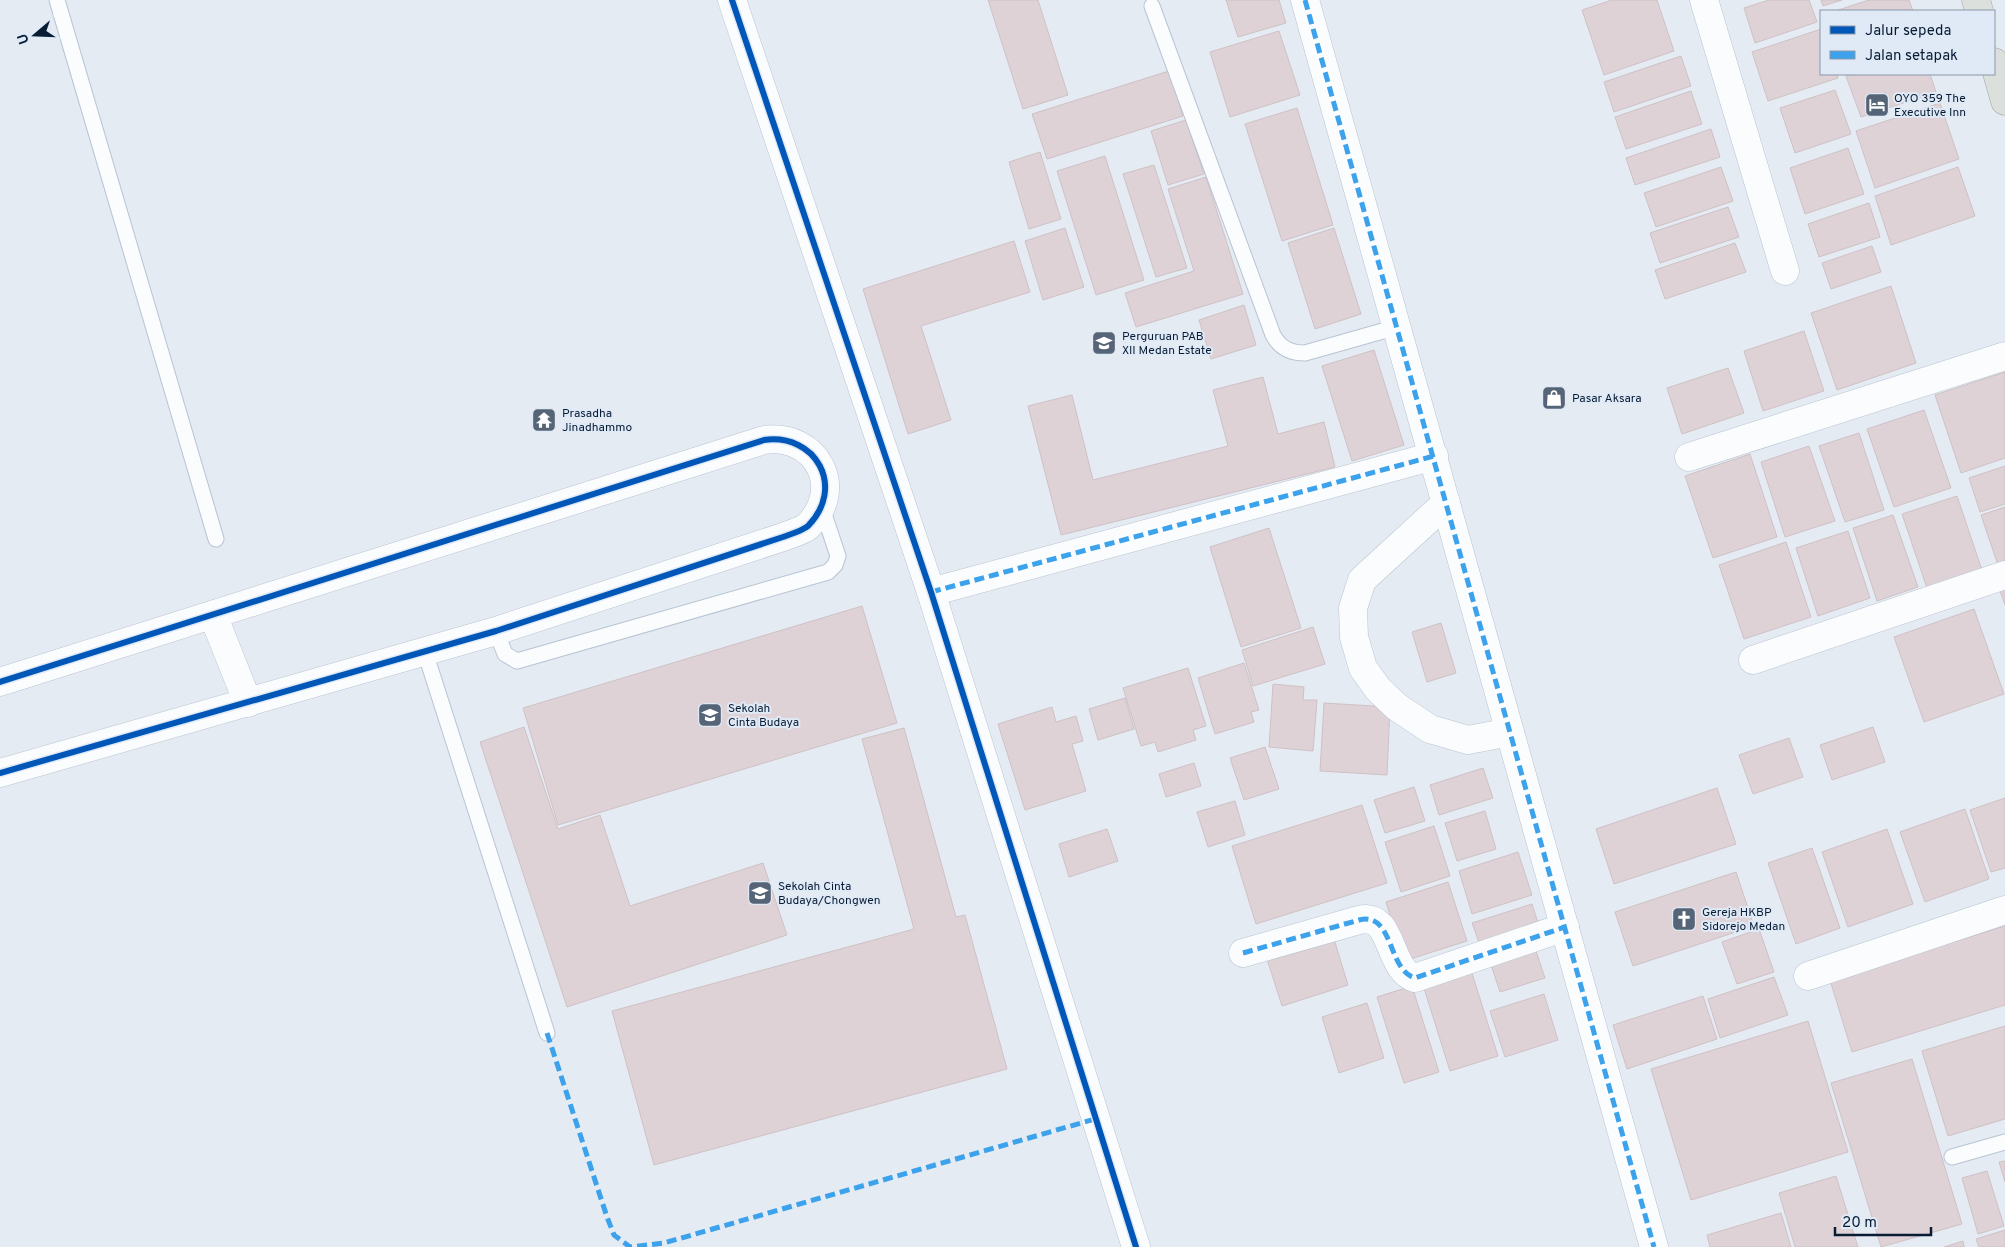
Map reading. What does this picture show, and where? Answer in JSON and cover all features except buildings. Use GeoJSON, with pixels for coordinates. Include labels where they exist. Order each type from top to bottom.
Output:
{"type":"FeatureCollection","features":[{"type":"Feature","properties":{"kind":"highway"},"geometry":{"type":"LineString","coordinates":[[1995,66],[2005,101]]}},
{"type":"Feature","properties":{"kind":"street"},"geometry":{"type":"LineString","coordinates":[[732,0],[931,592],[1136,1247]]}},
{"type":"Feature","properties":{"kind":"street"},"geometry":{"type":"LineString","coordinates":[[1305,0],[1654,1247]]}},
{"type":"Feature","properties":{"kind":"street"},"geometry":{"type":"LineString","coordinates":[[1704,0],[1786,271]]}},
{"type":"Feature","properties":{"kind":"street"},"geometry":{"type":"LineString","coordinates":[[1689,457],[2005,356]]}},
{"type":"Feature","properties":{"kind":"street"},"geometry":{"type":"LineString","coordinates":[[0,682],[764,440],[795,442],[811,453],[820,465],[826,486],[822,508],[806,527],[783,537],[496,631],[0,773]]}},
{"type":"Feature","properties":{"kind":"street"},"geometry":{"type":"LineString","coordinates":[[931,592],[1434,456]]}},
{"type":"Feature","properties":{"kind":"street"},"geometry":{"type":"LineString","coordinates":[[1446,504],[1362,580],[1353,608],[1354,637],[1363,668],[1378,689],[1397,707],[1430,730],[1468,740],[1510,732]]}},
{"type":"Feature","properties":{"kind":"street"},"geometry":{"type":"LineString","coordinates":[[1754,660],[2005,575]]}},
{"type":"Feature","properties":{"kind":"street"},"geometry":{"type":"LineString","coordinates":[[213,614],[248,703]]}},
{"type":"Feature","properties":{"kind":"street"},"geometry":{"type":"LineString","coordinates":[[1808,976],[2005,910]]}},
{"type":"Feature","properties":{"kind":"street"},"geometry":{"type":"LineString","coordinates":[[1243,953],[1359,920],[1370,919],[1380,925],[1404,972],[1415,978],[1565,927]]}},
{"type":"Feature","properties":{"kind":"lane"},"geometry":{"type":"LineString","coordinates":[[56,0],[216,539]]}},
{"type":"Feature","properties":{"kind":"lane"},"geometry":{"type":"LineString","coordinates":[[1152,6],[1278,345],[1297,353],[1305,353],[1397,327]]}},
{"type":"Feature","properties":{"kind":"lane"},"geometry":{"type":"LineString","coordinates":[[496,631],[505,654],[517,661],[828,572],[835,565],[838,556],[822,508]]}},
{"type":"Feature","properties":{"kind":"lane"},"geometry":{"type":"LineString","coordinates":[[425,652],[547,1033]]}},
{"type":"Feature","properties":{"kind":"lane"},"geometry":{"type":"LineString","coordinates":[[1952,1157],[2005,1142]]}},
{"type":"Feature","properties":{"kind":"marked path"},"geometry":{"type":"LineString","coordinates":[[1305,0],[1654,1247]]}},
{"type":"Feature","properties":{"kind":"marked path"},"geometry":{"type":"LineString","coordinates":[[931,592],[1434,456]]}},
{"type":"Feature","properties":{"kind":"marked path"},"geometry":{"type":"LineString","coordinates":[[1243,953],[1359,920],[1370,920],[1379,924],[1385,932],[1399,964],[1406,973],[1415,978],[1565,927]]}},
{"type":"Feature","properties":{"kind":"marked path"},"geometry":{"type":"LineString","coordinates":[[547,1033],[607,1217],[614,1235],[630,1247],[664,1243],[1095,1119]]}},
{"type":"Feature","properties":{"kind":"cycle path"},"geometry":{"type":"LineString","coordinates":[[732,0],[931,592],[1136,1247]]}},
{"type":"Feature","properties":{"kind":"cycle path"},"geometry":{"type":"LineString","coordinates":[[0,682],[764,440],[782,440],[798,445],[811,454],[820,466],[824,480],[824,495],[819,511],[808,526],[793,534],[496,631],[0,773]]}},
{"type":"Feature","properties":{"kind":"place","name":"OYO 359 The Executive Inn"},"geometry":{"type":"Point","coordinates":[1877,105]}},
{"type":"Feature","properties":{"kind":"place","name":"Perguruan PAB XII Medan Estate"},"geometry":{"type":"Point","coordinates":[1104,343]}},
{"type":"Feature","properties":{"kind":"place","name":"Pasar Aksara"},"geometry":{"type":"Point","coordinates":[1554,398]}},
{"type":"Feature","properties":{"kind":"place","name":"Prasadha Jinadhammo"},"geometry":{"type":"Point","coordinates":[544,420]}},
{"type":"Feature","properties":{"kind":"place","name":"Sekolah Cinta Budaya"},"geometry":{"type":"Point","coordinates":[710,715]}},
{"type":"Feature","properties":{"kind":"place","name":"Sekolah Cinta Budaya/Chongwen"},"geometry":{"type":"Point","coordinates":[760,893]}},
{"type":"Feature","properties":{"kind":"place","name":"Gereja HKBP Sidorejo Medan"},"geometry":{"type":"Point","coordinates":[1684,919]}}]}
